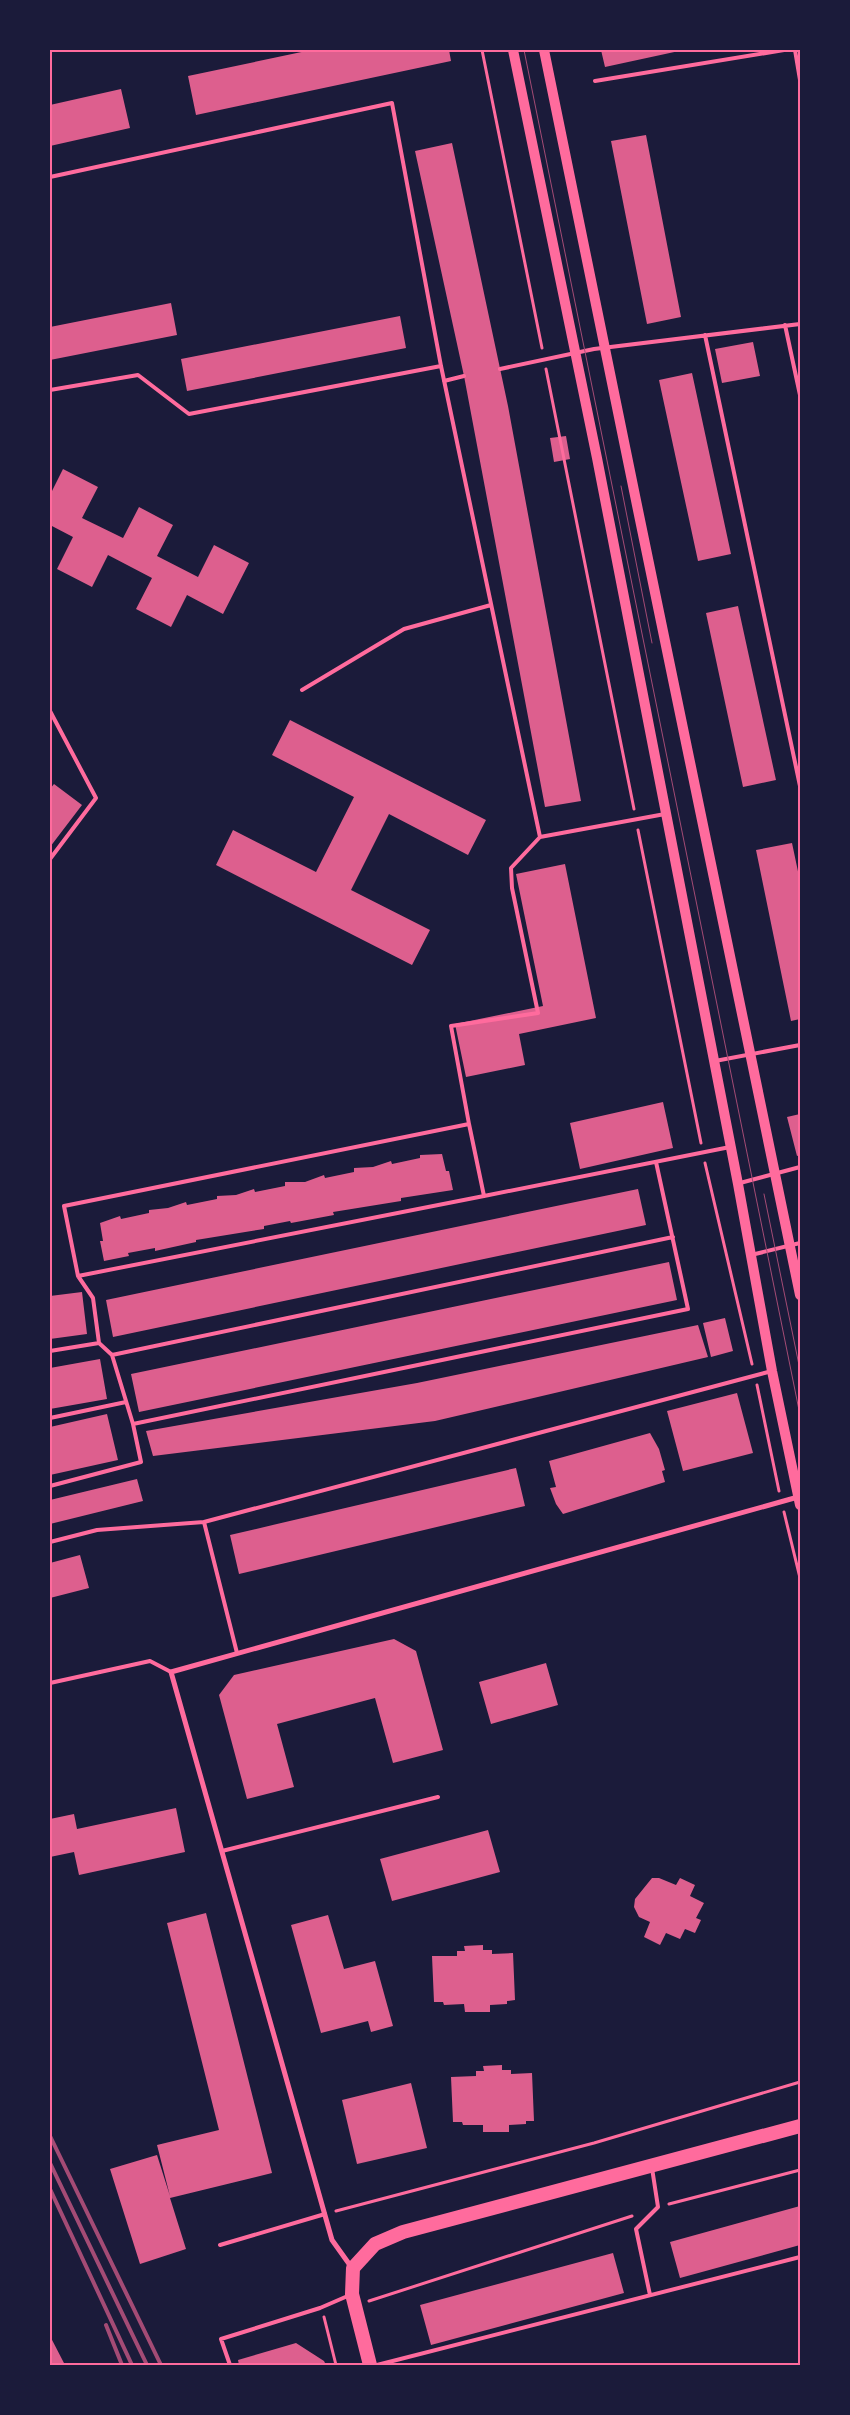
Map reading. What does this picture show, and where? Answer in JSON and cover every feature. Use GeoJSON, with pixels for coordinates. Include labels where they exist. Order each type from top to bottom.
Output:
{"type":"FeatureCollection","features":[{"type":"Feature","properties":{"kind":"highway"},"geometry":{"type":"LineString","coordinates":[[370,2365],[354,2300],[352,2268],[375,2244],[403,2232],[800,2126]]}},
{"type":"Feature","properties":{"kind":"main road"},"geometry":{"type":"LineString","coordinates":[[513,50],[597,458],[738,1184],[772,1371],[799,1500]]}},
{"type":"Feature","properties":{"kind":"main road"},"geometry":{"type":"LineString","coordinates":[[544,50],[748,1055],[774,1175],[795,1244],[800,1295]]}},
{"type":"Feature","properties":{"kind":"street"},"geometry":{"type":"LineString","coordinates":[[352,2268],[332,2240],[171,1672],[799,1500]]}},
{"type":"Feature","properties":{"kind":"lane"},"geometry":{"type":"LineString","coordinates":[[595,81],[784,50]]}},
{"type":"Feature","properties":{"kind":"lane"},"geometry":{"type":"LineString","coordinates":[[795,50],[800,80]]}},
{"type":"Feature","properties":{"kind":"lane"},"geometry":{"type":"LineString","coordinates":[[50,177],[392,103],[444,381],[540,837]]}},
{"type":"Feature","properties":{"kind":"lane"},"geometry":{"type":"LineString","coordinates":[[500,369],[605,348],[800,324]]}},
{"type":"Feature","properties":{"kind":"lane"},"geometry":{"type":"LineString","coordinates":[[785,325],[800,395]]}},
{"type":"Feature","properties":{"kind":"lane"},"geometry":{"type":"LineString","coordinates":[[705,335],[800,786]]}},
{"type":"Feature","properties":{"kind":"lane"},"geometry":{"type":"LineString","coordinates":[[50,390],[138,375],[190,414],[441,366]]}},
{"type":"Feature","properties":{"kind":"lane"},"geometry":{"type":"LineString","coordinates":[[444,381],[464,376]]}},
{"type":"Feature","properties":{"kind":"lane"},"geometry":{"type":"LineString","coordinates":[[302,690],[404,629],[491,605]]}},
{"type":"Feature","properties":{"kind":"lane"},"geometry":{"type":"LineString","coordinates":[[50,711],[96,798],[50,859]]}},
{"type":"Feature","properties":{"kind":"lane"},"geometry":{"type":"LineString","coordinates":[[484,1196],[451,1026],[538,1013],[512,888],[511,868],[540,837],[665,814]]}},
{"type":"Feature","properties":{"kind":"lane"},"geometry":{"type":"LineString","coordinates":[[713,1062],[800,1045]]}},
{"type":"Feature","properties":{"kind":"lane"},"geometry":{"type":"LineString","coordinates":[[50,1486],[141,1462],[133,1424],[112,1355],[100,1343],[94,1298],[78,1276],[64,1206],[469,1124]]}},
{"type":"Feature","properties":{"kind":"lane"},"geometry":{"type":"LineString","coordinates":[[78,1276],[730,1147]]}},
{"type":"Feature","properties":{"kind":"lane"},"geometry":{"type":"LineString","coordinates":[[133,1424],[688,1309],[656,1162]]}},
{"type":"Feature","properties":{"kind":"lane"},"geometry":{"type":"LineString","coordinates":[[738,1184],[800,1168]]}},
{"type":"Feature","properties":{"kind":"lane"},"geometry":{"type":"LineString","coordinates":[[112,1355],[673,1237]]}},
{"type":"Feature","properties":{"kind":"lane"},"geometry":{"type":"LineString","coordinates":[[751,1256],[795,1244]]}},
{"type":"Feature","properties":{"kind":"lane"},"geometry":{"type":"LineString","coordinates":[[50,1351],[100,1343]]}},
{"type":"Feature","properties":{"kind":"lane"},"geometry":{"type":"LineString","coordinates":[[50,1542],[98,1530],[204,1522],[772,1371]]}},
{"type":"Feature","properties":{"kind":"lane"},"geometry":{"type":"LineString","coordinates":[[50,1418],[126,1402]]}},
{"type":"Feature","properties":{"kind":"lane"},"geometry":{"type":"LineString","coordinates":[[204,1522],[237,1653]]}},
{"type":"Feature","properties":{"kind":"lane"},"geometry":{"type":"LineString","coordinates":[[50,1683],[150,1661],[171,1672]]}},
{"type":"Feature","properties":{"kind":"lane"},"geometry":{"type":"LineString","coordinates":[[222,1851],[438,1797]]}},
{"type":"Feature","properties":{"kind":"lane"},"geometry":{"type":"LineString","coordinates":[[650,2295],[636,2229],[658,2207],[652,2166]]}},
{"type":"Feature","properties":{"kind":"lane"},"geometry":{"type":"LineString","coordinates":[[220,2244],[325,2214]]}},
{"type":"Feature","properties":{"kind":"lane"},"geometry":{"type":"LineString","coordinates":[[377,2365],[800,2257]]}},
{"type":"Feature","properties":{"kind":"lane"},"geometry":{"type":"LineString","coordinates":[[230,2365],[221,2339],[320,2308],[354,2300]]}},
{"type":"Feature","properties":{"kind":"path"},"geometry":{"type":"LineString","coordinates":[[325,2214],[594,2143],[800,2082]]}},
{"type":"Feature","properties":{"kind":"path"},"geometry":{"type":"LineString","coordinates":[[336,2365],[324,2316],[354,2300],[382,2296],[689,2197],[800,2170]]}},
{"type":"Feature","properties":{"kind":"building"},"geometry":{"type":"Polygon","coordinates":[[[311,50],[449,50],[451,61],[196,115],[188,76],[311,50]]]}},
{"type":"Feature","properties":{"kind":"building"},"geometry":{"type":"Polygon","coordinates":[[[601,50],[679,50],[679,51],[605,67],[601,50]]]}},
{"type":"Feature","properties":{"kind":"building"},"geometry":{"type":"Polygon","coordinates":[[[121,89],[130,128],[50,146],[50,105],[121,89]]]}},
{"type":"Feature","properties":{"kind":"building"},"geometry":{"type":"Polygon","coordinates":[[[646,135],[681,317],[647,324],[611,141],[646,135]]]}},
{"type":"Feature","properties":{"kind":"building"},"geometry":{"type":"Polygon","coordinates":[[[452,143],[508,406],[581,801],[545,807],[464,376],[415,151],[452,143]]]}},
{"type":"Feature","properties":{"kind":"building"},"geometry":{"type":"Polygon","coordinates":[[[171,303],[177,335],[50,360],[50,327],[171,303]]]}},
{"type":"Feature","properties":{"kind":"building"},"geometry":{"type":"Polygon","coordinates":[[[400,316],[406,348],[187,391],[181,359],[400,316]]]}},
{"type":"Feature","properties":{"kind":"building"},"geometry":{"type":"Polygon","coordinates":[[[753,342],[760,376],[722,383],[715,349],[753,342]]]}},
{"type":"Feature","properties":{"kind":"building"},"geometry":{"type":"Polygon","coordinates":[[[692,373],[731,554],[698,561],[659,380],[692,373]]]}},
{"type":"Feature","properties":{"kind":"building"},"geometry":{"type":"Polygon","coordinates":[[[566,436],[570,459],[554,462],[550,438],[566,436]]]}},
{"type":"Feature","properties":{"kind":"building"},"geometry":{"type":"Polygon","coordinates":[[[63,469],[98,487],[82,518],[123,538],[139,507],[173,525],[157,556],[198,577],[214,545],[249,563],[223,614],[187,595],[171,627],[136,609],[152,578],[108,555],[92,587],[57,569],[73,537],[50,525],[50,495],[63,469]]]}},
{"type":"Feature","properties":{"kind":"building"},"geometry":{"type":"Polygon","coordinates":[[[738,606],[776,780],[743,787],[706,613],[738,606]]]}},
{"type":"Feature","properties":{"kind":"building"},"geometry":{"type":"Polygon","coordinates":[[[290,720],[486,820],[468,855],[389,814],[351,890],[430,930],[412,965],[216,865],[233,830],[316,872],[354,797],[272,755],[290,720]]]}},
{"type":"Feature","properties":{"kind":"building"},"geometry":{"type":"Polygon","coordinates":[[[54,784],[82,805],[50,847],[50,789],[54,784]]]}},
{"type":"Feature","properties":{"kind":"building"},"geometry":{"type":"Polygon","coordinates":[[[792,843],[800,881],[800,1019],[791,1021],[756,850],[792,843]]]}},
{"type":"Feature","properties":{"kind":"building"},"geometry":{"type":"Polygon","coordinates":[[[565,864],[596,1018],[519,1034],[525,1065],[466,1077],[455,1024],[543,1006],[516,874],[565,864]]]}},
{"type":"Feature","properties":{"kind":"building"},"geometry":{"type":"Polygon","coordinates":[[[663,1102],[673,1148],[580,1169],[570,1123],[663,1102]]]}},
{"type":"Feature","properties":{"kind":"building"},"geometry":{"type":"Polygon","coordinates":[[[800,1114],[800,1155],[797,1156],[787,1117],[800,1114]]]}},
{"type":"Feature","properties":{"kind":"building"},"geometry":{"type":"Polygon","coordinates":[[[442,1154],[446,1171],[449,1171],[453,1190],[401,1198],[401,1201],[333,1212],[334,1215],[264,1226],[264,1229],[196,1240],[196,1242],[155,1251],[155,1248],[128,1253],[129,1256],[104,1261],[100,1241],[103,1241],[100,1223],[120,1216],[121,1219],[149,1213],[149,1210],[168,1208],[186,1202],[187,1205],[217,1199],[217,1196],[236,1195],[254,1189],[255,1192],[285,1186],[285,1182],[305,1182],[324,1175],[325,1178],[354,1172],[354,1168],[373,1167],[391,1161],[392,1164],[420,1158],[420,1155],[442,1154]]]}},
{"type":"Feature","properties":{"kind":"building"},"geometry":{"type":"Polygon","coordinates":[[[638,1189],[646,1225],[113,1337],[106,1300],[638,1189]]]}},
{"type":"Feature","properties":{"kind":"building"},"geometry":{"type":"Polygon","coordinates":[[[669,1262],[677,1300],[139,1412],[131,1374],[669,1262]]]}},
{"type":"Feature","properties":{"kind":"building"},"geometry":{"type":"Polygon","coordinates":[[[82,1292],[87,1334],[50,1339],[50,1296],[82,1292]]]}},
{"type":"Feature","properties":{"kind":"building"},"geometry":{"type":"Polygon","coordinates":[[[725,1318],[733,1351],[711,1357],[703,1323],[725,1318]]]}},
{"type":"Feature","properties":{"kind":"building"},"geometry":{"type":"Polygon","coordinates":[[[698,1325],[708,1357],[435,1421],[153,1456],[146,1431],[417,1383],[698,1325]]]}},
{"type":"Feature","properties":{"kind":"building"},"geometry":{"type":"Polygon","coordinates":[[[100,1359],[107,1399],[50,1409],[50,1368],[100,1359]]]}},
{"type":"Feature","properties":{"kind":"building"},"geometry":{"type":"Polygon","coordinates":[[[737,1393],[753,1453],[683,1471],[667,1411],[737,1393]]]}},
{"type":"Feature","properties":{"kind":"building"},"geometry":{"type":"Polygon","coordinates":[[[107,1414],[118,1460],[50,1475],[50,1427],[107,1414]]]}},
{"type":"Feature","properties":{"kind":"building"},"geometry":{"type":"Polygon","coordinates":[[[650,1433],[659,1449],[665,1470],[662,1471],[665,1482],[563,1514],[556,1504],[550,1488],[556,1487],[549,1461],[650,1433]]]}},
{"type":"Feature","properties":{"kind":"building"},"geometry":{"type":"Polygon","coordinates":[[[516,1468],[525,1506],[239,1574],[230,1535],[516,1468]]]}},
{"type":"Feature","properties":{"kind":"building"},"geometry":{"type":"Polygon","coordinates":[[[137,1479],[143,1501],[50,1524],[50,1500],[137,1479]]]}},
{"type":"Feature","properties":{"kind":"building"},"geometry":{"type":"Polygon","coordinates":[[[80,1555],[89,1588],[50,1598],[50,1563],[80,1555]]]}},
{"type":"Feature","properties":{"kind":"building"},"geometry":{"type":"Polygon","coordinates":[[[394,1639],[416,1651],[443,1750],[393,1763],[375,1698],[277,1724],[294,1787],[247,1799],[219,1695],[234,1675],[394,1639]]]}},
{"type":"Feature","properties":{"kind":"building"},"geometry":{"type":"Polygon","coordinates":[[[546,1663],[558,1705],[491,1724],[479,1682],[546,1663]]]}},
{"type":"Feature","properties":{"kind":"building"},"geometry":{"type":"Polygon","coordinates":[[[176,1808],[185,1852],[79,1875],[74,1852],[50,1857],[50,1819],[74,1814],[77,1829],[176,1808]]]}},
{"type":"Feature","properties":{"kind":"building"},"geometry":{"type":"Polygon","coordinates":[[[488,1830],[500,1872],[392,1901],[380,1859],[488,1830]]]}},
{"type":"Feature","properties":{"kind":"building"},"geometry":{"type":"Polygon","coordinates":[[[652,1878],[659,1878],[676,1885],[680,1878],[695,1885],[690,1896],[704,1903],[696,1918],[701,1920],[695,1933],[685,1929],[680,1939],[666,1933],[660,1945],[644,1937],[650,1922],[639,1917],[634,1907],[635,1899],[652,1878]]]}},
{"type":"Feature","properties":{"kind":"building"},"geometry":{"type":"Polygon","coordinates":[[[206,1913],[272,2173],[170,2198],[186,2249],[140,2264],[110,2169],[157,2155],[170,2196],[157,2145],[219,2130],[167,1923],[206,1913]]]}},
{"type":"Feature","properties":{"kind":"building"},"geometry":{"type":"Polygon","coordinates":[[[328,1915],[344,1969],[375,1961],[393,2026],[371,2032],[368,2021],[321,2033],[291,1925],[328,1915]]]}},
{"type":"Feature","properties":{"kind":"building"},"geometry":{"type":"Polygon","coordinates":[[[483,1945],[483,1950],[492,1950],[492,1954],[513,1953],[515,2000],[507,2001],[507,2004],[490,2005],[490,2012],[465,2012],[464,2004],[444,2005],[443,2002],[434,2002],[432,1956],[457,1956],[457,1951],[465,1951],[464,1946],[483,1945]]]}},
{"type":"Feature","properties":{"kind":"building"},"geometry":{"type":"Polygon","coordinates":[[[502,2065],[502,2070],[511,2070],[511,2074],[532,2073],[534,2121],[526,2121],[526,2124],[509,2125],[509,2132],[483,2132],[483,2125],[463,2125],[462,2122],[453,2122],[451,2077],[476,2076],[476,2071],[484,2071],[483,2066],[502,2065]]]}},
{"type":"Feature","properties":{"kind":"building"},"geometry":{"type":"Polygon","coordinates":[[[411,2083],[427,2148],[357,2164],[342,2100],[411,2083]]]}},
{"type":"Feature","properties":{"kind":"building"},"geometry":{"type":"Polygon","coordinates":[[[800,2206],[800,2245],[680,2278],[670,2242],[800,2206]]]}},
{"type":"Feature","properties":{"kind":"building"},"geometry":{"type":"Polygon","coordinates":[[[613,2253],[624,2293],[431,2345],[420,2305],[613,2253]]]}},
{"type":"Feature","properties":{"kind":"building"},"geometry":{"type":"Polygon","coordinates":[[[50,2336],[65,2365],[50,2365],[50,2336]]]}},
{"type":"Feature","properties":{"kind":"building"},"geometry":{"type":"Polygon","coordinates":[[[296,2343],[324,2361],[326,2365],[239,2365],[238,2360],[296,2343]]]}},
{"type":"Feature","properties":{"kind":"tram line"},"geometry":{"type":"LineString","coordinates":[[524,50],[800,1415]]}},
{"type":"Feature","properties":{"kind":"tram line"},"geometry":{"type":"LineString","coordinates":[[621,486],[652,643]]}},
{"type":"Feature","properties":{"kind":"tram line"},"geometry":{"type":"LineString","coordinates":[[764,1194],[800,1370]]}},
{"type":"Feature","properties":{"kind":"railway"},"geometry":{"type":"LineString","coordinates":[[50,2136],[161,2365]]}},
{"type":"Feature","properties":{"kind":"railway"},"geometry":{"type":"LineString","coordinates":[[50,2163],[147,2365]]}},
{"type":"Feature","properties":{"kind":"railway"},"geometry":{"type":"LineString","coordinates":[[50,2189],[132,2365]]}},
{"type":"Feature","properties":{"kind":"railway"},"geometry":{"type":"LineString","coordinates":[[106,2325],[122,2365]]}}]}
